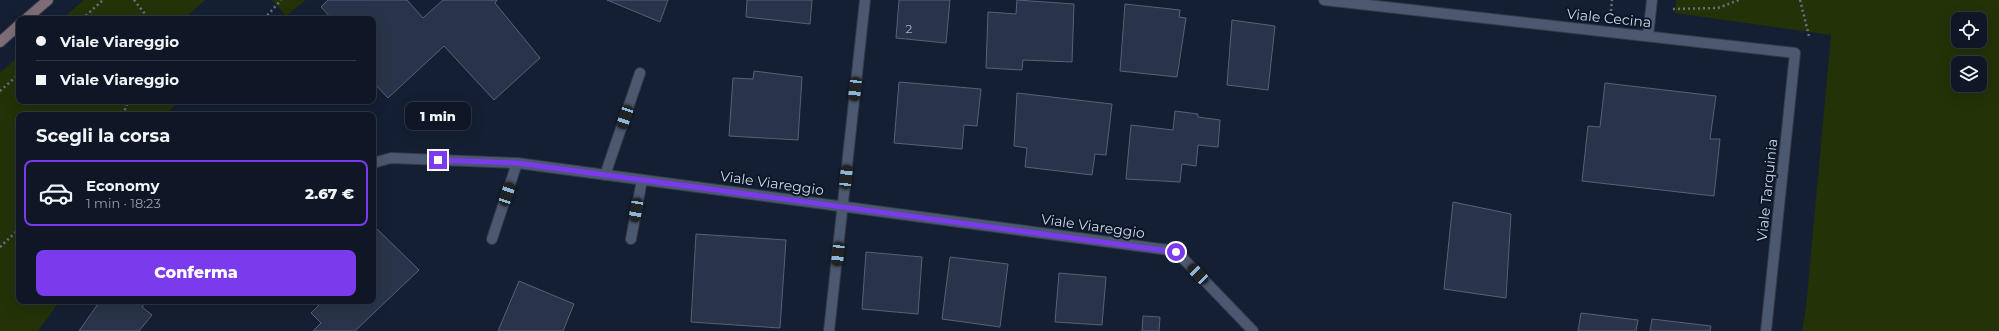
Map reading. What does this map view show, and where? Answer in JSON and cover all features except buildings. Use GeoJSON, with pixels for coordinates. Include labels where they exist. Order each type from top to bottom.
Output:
{"type":"FeatureCollection","features":[{"type":"Feature","properties":{"kind":"main road"},"geometry":{"type":"LineString","coordinates":[[29,16],[48,0]]}},
{"type":"Feature","properties":{"kind":"main road"},"geometry":{"type":"LineString","coordinates":[[0,42],[16,28]]}},
{"type":"Feature","properties":{"kind":"street"},"geometry":{"type":"LineString","coordinates":[[829,331],[865,0]]}},
{"type":"Feature","properties":{"kind":"street","name":"Viale Cecina"},"geometry":{"type":"LineString","coordinates":[[1324,0],[1795,53]]}},
{"type":"Feature","properties":{"kind":"street"},"geometry":{"type":"LineString","coordinates":[[1648,36],[1651,4]]}},
{"type":"Feature","properties":{"kind":"street","name":"Viale Tarquinia"},"geometry":{"type":"LineString","coordinates":[[1766,331],[1795,53]]}},
{"type":"Feature","properties":{"kind":"street"},"geometry":{"type":"LineString","coordinates":[[605,175],[640,73]]}},
{"type":"Feature","properties":{"kind":"street","name":"Viale Viareggio"},"geometry":{"type":"LineString","coordinates":[[376,162],[391,158],[517,163],[1176,252],[1254,331]]}},
{"type":"Feature","properties":{"kind":"street"},"geometry":{"type":"LineString","coordinates":[[492,239],[517,163]]}},
{"type":"Feature","properties":{"kind":"street"},"geometry":{"type":"LineString","coordinates":[[631,239],[642,180]]}},
{"type":"Feature","properties":{"kind":"path"},"geometry":{"type":"LineString","coordinates":[[85,16],[103,0]]}},
{"type":"Feature","properties":{"kind":"path"},"geometry":{"type":"LineString","coordinates":[[134,0],[147,16]]}},
{"type":"Feature","properties":{"kind":"path"},"geometry":{"type":"LineString","coordinates":[[267,16],[282,0]]}},
{"type":"Feature","properties":{"kind":"path"},"geometry":{"type":"LineString","coordinates":[[1651,4],[1682,10],[1718,8],[1739,0]]}},
{"type":"Feature","properties":{"kind":"path"},"geometry":{"type":"LineString","coordinates":[[1795,53],[1810,42],[1800,0]]}},
{"type":"Feature","properties":{"kind":"path"},"geometry":{"type":"LineString","coordinates":[[0,91],[16,77]]}},
{"type":"Feature","properties":{"kind":"path"},"geometry":{"type":"LineString","coordinates":[[0,247],[16,232]]}},
{"type":"Feature","properties":{"kind":"green space"},"geometry":{"type":"Polygon","coordinates":[[[84,0],[205,0],[187,16],[65,16],[84,0]]]}},
{"type":"Feature","properties":{"kind":"green space"},"geometry":{"type":"Polygon","coordinates":[[[272,0],[306,0],[286,16],[272,0]]]}},
{"type":"Feature","properties":{"kind":"green space"},"geometry":{"type":"Polygon","coordinates":[[[1676,0],[1999,0],[1999,331],[1802,331],[1806,308],[1831,35],[1675,13],[1676,0]]]}},
{"type":"Feature","properties":{"kind":"green space"},"geometry":{"type":"Polygon","coordinates":[[[16,59],[16,104],[175,105],[168,112],[16,112],[16,304],[58,304],[38,331],[0,331],[0,73],[16,59]]]}},
{"type":"Feature","properties":{"kind":"route"},"geometry":{"type":"LineString","coordinates":[[438,160],[517,163],[1176,252]]}}]}
